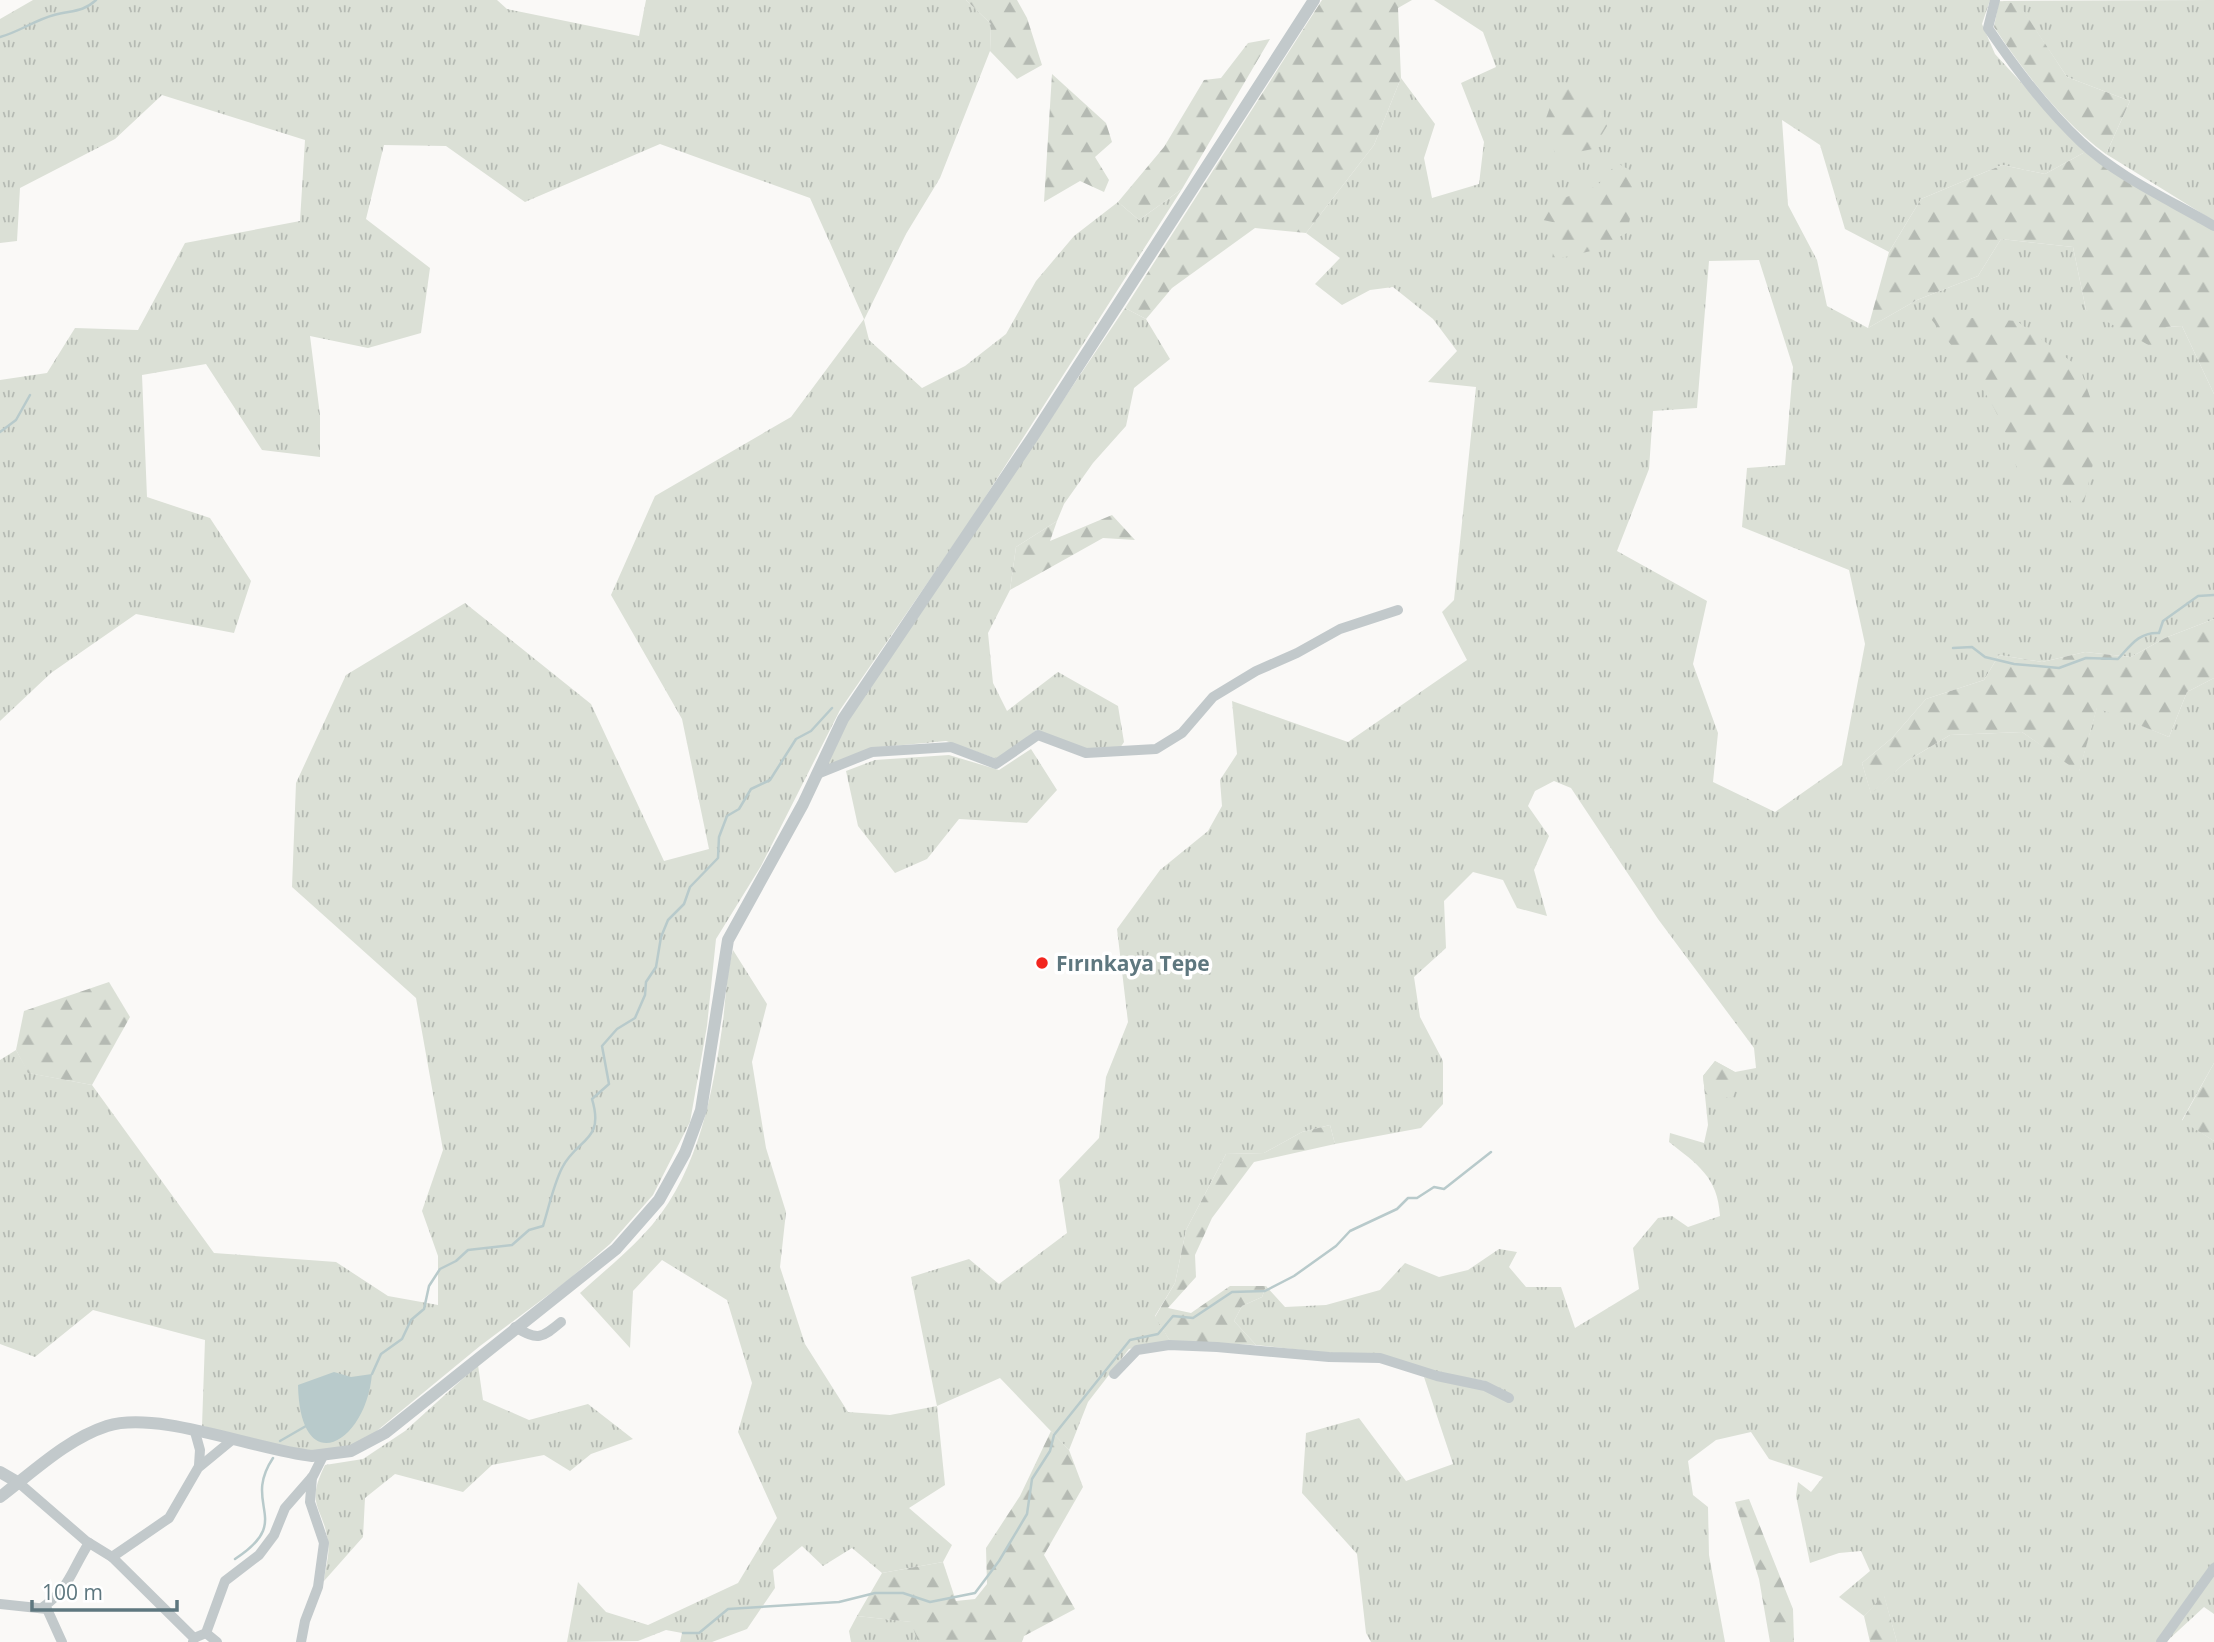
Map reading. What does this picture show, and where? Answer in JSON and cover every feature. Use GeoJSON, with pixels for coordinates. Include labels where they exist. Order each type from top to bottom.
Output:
{"type":"FeatureCollection","features":[{"type":"Feature","properties":{"kind":"street"},"geometry":{"type":"LineString","coordinates":[[0,1497],[75,1441],[107,1426],[139,1423],[290,1453],[323,1456],[351,1451],[372,1443],[616,1249],[645,1219],[672,1179],[701,1110],[728,940],[855,700],[1032,438],[1314,0]]}},
{"type":"Feature","properties":{"kind":"street"},"geometry":{"type":"LineString","coordinates":[[1995,0],[1989,28],[2013,64],[2081,142],[2157,193],[2214,226]]}},
{"type":"Feature","properties":{"kind":"street"},"geometry":{"type":"LineString","coordinates":[[817,774],[872,752],[951,747],[996,764],[1038,735],[1086,752],[1156,749],[1182,733],[1213,696],[1256,671],[1297,653],[1340,629],[1398,610]]}},
{"type":"Feature","properties":{"kind":"street"},"geometry":{"type":"LineString","coordinates":[[515,1327],[531,1337],[545,1335],[561,1322]]}},
{"type":"Feature","properties":{"kind":"street"},"geometry":{"type":"LineString","coordinates":[[1114,1374],[1137,1350],[1169,1345],[1217,1347],[1329,1357],[1380,1357],[1485,1386],[1509,1398]]}},
{"type":"Feature","properties":{"kind":"street"},"geometry":{"type":"LineString","coordinates":[[195,1432],[200,1450],[198,1468]]}},
{"type":"Feature","properties":{"kind":"street"},"geometry":{"type":"LineString","coordinates":[[112,1557],[169,1518],[198,1468],[232,1440]]}},
{"type":"Feature","properties":{"kind":"street"},"geometry":{"type":"LineString","coordinates":[[0,1472],[19,1483],[89,1542],[112,1557],[191,1639],[206,1633],[225,1581],[259,1555],[274,1535],[285,1508],[313,1476],[323,1456]]}},
{"type":"Feature","properties":{"kind":"street"},"geometry":{"type":"LineString","coordinates":[[298,1641],[318,1587],[324,1543],[310,1502],[313,1476]]}},
{"type":"Feature","properties":{"kind":"street"},"geometry":{"type":"LineString","coordinates":[[43,1608],[60,1595],[89,1542]]}},
{"type":"Feature","properties":{"kind":"street"},"geometry":{"type":"LineString","coordinates":[[2161,1642],[2214,1568]]}},
{"type":"Feature","properties":{"kind":"street"},"geometry":{"type":"LineString","coordinates":[[3,1605],[43,1608],[52,1617],[62,1642]]}},
{"type":"Feature","properties":{"kind":"street"},"geometry":{"type":"LineString","coordinates":[[206,1633],[217,1642]]}},
{"type":"Feature","properties":{"kind":"green space"},"geometry":{"type":"Polygon","coordinates":[[[33,0],[497,0],[507,9],[639,36],[646,0],[966,0],[991,24],[990,51],[940,178],[906,234],[864,320],[869,340],[922,388],[965,366],[1006,334],[1036,281],[1074,236],[1118,202],[1139,220],[1182,189],[970,521],[840,710],[761,866],[716,939],[707,1026],[690,1122],[653,1195],[610,1244],[567,1281],[480,1346],[367,1439],[342,1449],[312,1453],[202,1426],[205,1340],[93,1310],[35,1357],[0,1344],[0,1060],[16,1050],[29,1073],[92,1085],[214,1253],[336,1262],[388,1296],[438,1305],[438,1256],[422,1211],[443,1150],[416,998],[292,887],[296,783],[346,675],[465,603],[591,704],[664,861],[709,849],[682,719],[611,595],[655,496],[791,417],[864,319],[810,198],[660,144],[525,202],[446,146],[384,145],[366,219],[430,268],[421,333],[368,348],[310,336],[320,415],[320,457],[262,450],[206,364],[142,375],[147,497],[210,518],[251,581],[234,633],[136,614],[51,673],[0,721],[0,380],[47,373],[75,328],[138,330],[185,243],[300,221],[305,140],[162,95],[115,139],[20,188],[17,241],[0,243],[0,19],[33,0]]]}},
{"type":"Feature","properties":{"kind":"green space"},"geometry":{"type":"Polygon","coordinates":[[[966,0],[1017,0],[1027,18],[1042,65],[1017,79],[990,51],[991,24],[966,0]]]}},
{"type":"Feature","properties":{"kind":"green space"},"geometry":{"type":"Polygon","coordinates":[[[1322,0],[1412,0],[1398,8],[1401,78],[1374,145],[1306,233],[1255,228],[1172,288],[1146,319],[1125,308],[1322,0]]]}},
{"type":"Feature","properties":{"kind":"green space"},"geometry":{"type":"Polygon","coordinates":[[[1434,0],[1990,0],[1982,24],[1995,54],[2085,152],[2045,174],[2002,165],[1921,199],[1889,252],[1845,229],[1820,145],[1782,120],[1788,205],[1817,260],[1827,306],[1868,328],[1917,300],[1978,276],[2001,239],[2073,247],[2086,310],[2166,327],[2182,326],[2214,394],[2214,619],[2165,638],[2131,657],[2085,652],[2042,662],[1999,655],[1984,680],[1926,699],[1892,738],[1862,763],[1871,793],[1907,761],[1950,735],[2022,732],[2079,771],[2097,707],[2169,737],[2187,692],[2214,678],[2214,1063],[2182,1120],[2214,1141],[2214,1563],[2157,1642],[1897,1642],[1884,1596],[1864,1616],[1839,1597],[1870,1571],[1861,1551],[1839,1553],[1810,1563],[1796,1496],[1798,1482],[1811,1492],[1823,1477],[1769,1459],[1751,1432],[1716,1440],[1688,1461],[1693,1495],[1708,1507],[1709,1555],[1725,1642],[1371,1642],[1366,1633],[1357,1554],[1302,1493],[1306,1433],[1359,1418],[1406,1481],[1453,1464],[1424,1377],[1484,1390],[1510,1403],[1485,1381],[1328,1353],[1256,1345],[1234,1321],[1242,1306],[1262,1297],[1266,1286],[1285,1307],[1326,1305],[1380,1290],[1405,1263],[1439,1277],[1468,1270],[1499,1249],[1517,1252],[1509,1267],[1526,1287],[1561,1287],[1575,1328],[1639,1289],[1633,1248],[1658,1218],[1672,1216],[1688,1227],[1720,1216],[1710,1181],[1697,1165],[1669,1142],[1670,1133],[1704,1143],[1708,1125],[1703,1076],[1715,1061],[1735,1072],[1756,1068],[1754,1048],[1658,919],[1571,788],[1554,781],[1535,791],[1528,806],[1549,836],[1534,870],[1547,916],[1517,908],[1503,880],[1473,872],[1444,901],[1446,948],[1414,977],[1420,1017],[1443,1061],[1443,1104],[1421,1128],[1335,1144],[1330,1125],[1302,1132],[1264,1153],[1226,1154],[1186,1230],[1175,1283],[1155,1316],[1170,1341],[1129,1349],[1088,1402],[1069,1450],[1000,1378],[937,1406],[911,1277],[969,1259],[999,1284],[1067,1233],[1059,1180],[1099,1138],[1106,1077],[1128,1022],[1117,929],[1160,870],[1208,831],[1222,806],[1220,780],[1237,754],[1232,701],[1348,742],[1467,660],[1442,612],[1454,600],[1476,387],[1428,382],[1457,351],[1433,319],[1393,287],[1370,290],[1342,305],[1315,284],[1340,258],[1306,233],[1374,145],[1401,78],[1435,124],[1424,158],[1432,198],[1479,184],[1484,142],[1461,83],[1496,67],[1483,32],[1434,0]],[[1759,260],[1709,261],[1697,408],[1653,411],[1649,469],[1617,551],[1707,601],[1693,664],[1718,733],[1713,782],[1775,812],[1842,765],[1865,644],[1849,570],[1742,527],[1747,468],[1785,465],[1793,367],[1759,260]]]}},
{"type":"Feature","properties":{"kind":"green space"},"geometry":{"type":"Polygon","coordinates":[[[2214,0],[2214,221],[2106,154],[2130,101],[2067,77],[2019,5],[1999,1],[2214,0]]]}},
{"type":"Feature","properties":{"kind":"green space"},"geometry":{"type":"Polygon","coordinates":[[[1999,1],[2019,4],[2067,77],[2130,101],[2106,154],[2059,111],[2031,79],[1994,27],[1999,1]]]}},
{"type":"Feature","properties":{"kind":"green space"},"geometry":{"type":"Polygon","coordinates":[[[1270,39],[1182,189],[1139,220],[1118,202],[1164,147],[1204,80],[1221,78],[1248,43],[1270,39]]]}},
{"type":"Feature","properties":{"kind":"green space"},"geometry":{"type":"Polygon","coordinates":[[[1052,74],[1106,123],[1112,142],[1095,157],[1109,180],[1104,192],[1080,181],[1044,202],[1052,74]]]}},
{"type":"Feature","properties":{"kind":"green space"},"geometry":{"type":"Polygon","coordinates":[[[1557,88],[1596,91],[1607,126],[1593,149],[1556,156],[1545,121],[1557,88]]]}},
{"type":"Feature","properties":{"kind":"green space"},"geometry":{"type":"Polygon","coordinates":[[[2085,152],[2214,230],[2214,394],[2182,326],[2166,327],[2152,347],[2086,310],[2073,247],[2001,239],[1978,276],[1917,300],[1868,328],[1889,252],[1921,199],[2002,165],[2045,174],[2085,152]]]}},
{"type":"Feature","properties":{"kind":"green space"},"geometry":{"type":"Polygon","coordinates":[[[1617,163],[1639,175],[1627,233],[1591,251],[1552,260],[1557,223],[1543,220],[1547,204],[1597,186],[1617,163]]]}},
{"type":"Feature","properties":{"kind":"green space"},"geometry":{"type":"Polygon","coordinates":[[[1125,308],[1146,319],[1170,359],[1134,388],[1126,426],[1093,463],[1064,504],[1057,521],[1016,547],[1010,590],[988,633],[993,683],[1007,711],[1058,672],[1118,706],[1124,742],[1120,748],[1086,749],[1037,730],[997,759],[946,741],[871,748],[825,767],[842,729],[1125,308]]]}},
{"type":"Feature","properties":{"kind":"green space"},"geometry":{"type":"Polygon","coordinates":[[[1928,315],[2017,321],[2080,368],[2101,429],[2081,516],[2053,476],[2017,470],[2003,427],[1993,407],[1969,369],[1928,315]]]}},
{"type":"Feature","properties":{"kind":"green space"},"geometry":{"type":"Polygon","coordinates":[[[1112,515],[1135,540],[1103,538],[1010,590],[1016,547],[1057,521],[1050,541],[1112,515]]]}},
{"type":"Feature","properties":{"kind":"green space"},"geometry":{"type":"Polygon","coordinates":[[[2214,619],[2214,678],[2187,692],[2169,737],[2097,708],[2079,772],[2022,732],[1950,735],[1907,761],[1871,794],[1862,763],[1892,738],[1926,699],[1984,680],[1999,655],[2042,662],[2085,652],[2131,657],[2165,638],[2214,619]]]}},
{"type":"Feature","properties":{"kind":"green space"},"geometry":{"type":"Polygon","coordinates":[[[1031,749],[1057,790],[1027,823],[959,819],[927,859],[895,873],[858,826],[846,771],[875,760],[949,755],[999,770],[1031,749]]]}},
{"type":"Feature","properties":{"kind":"green space"},"geometry":{"type":"Polygon","coordinates":[[[733,950],[767,1004],[752,1062],[766,1148],[786,1212],[780,1267],[805,1344],[848,1412],[890,1415],[937,1406],[945,1485],[909,1508],[952,1545],[943,1562],[882,1573],[852,1548],[823,1566],[802,1546],[773,1570],[775,1588],[747,1629],[712,1642],[680,1642],[682,1633],[666,1630],[638,1641],[567,1642],[578,1582],[606,1612],[648,1625],[738,1583],[777,1518],[738,1432],[752,1383],[727,1300],[662,1260],[633,1291],[630,1348],[580,1293],[643,1235],[661,1214],[687,1167],[712,1088],[733,950]]]}},
{"type":"Feature","properties":{"kind":"green space"},"geometry":{"type":"Polygon","coordinates":[[[109,982],[130,1017],[92,1085],[28,1073],[16,1050],[24,1011],[109,982]]]}},
{"type":"Feature","properties":{"kind":"green space"},"geometry":{"type":"Polygon","coordinates":[[[1715,1061],[1735,1072],[1732,1098],[1705,1094],[1703,1076],[1715,1061]]]}},
{"type":"Feature","properties":{"kind":"green space"},"geometry":{"type":"Polygon","coordinates":[[[2214,1063],[2214,1141],[2182,1121],[2214,1063]]]}},
{"type":"Feature","properties":{"kind":"green space"},"geometry":{"type":"Polygon","coordinates":[[[1330,1125],[1335,1144],[1254,1162],[1212,1218],[1195,1255],[1196,1277],[1168,1308],[1191,1313],[1230,1286],[1266,1286],[1262,1297],[1242,1306],[1234,1321],[1256,1345],[1170,1341],[1155,1317],[1175,1283],[1186,1230],[1226,1154],[1264,1153],[1302,1132],[1330,1125]]]}},
{"type":"Feature","properties":{"kind":"green space"},"geometry":{"type":"Polygon","coordinates":[[[478,1365],[483,1400],[529,1420],[588,1404],[633,1439],[591,1454],[570,1471],[544,1455],[492,1465],[463,1492],[395,1474],[365,1498],[363,1537],[324,1581],[328,1547],[326,1531],[317,1506],[316,1490],[325,1465],[363,1459],[405,1431],[478,1365]]]}},
{"type":"Feature","properties":{"kind":"green space"},"geometry":{"type":"Polygon","coordinates":[[[1051,1431],[1069,1450],[1083,1487],[1044,1555],[1075,1609],[1024,1636],[1022,1642],[918,1642],[911,1622],[857,1616],[882,1573],[943,1562],[956,1601],[975,1599],[987,1584],[986,1548],[1020,1496],[1051,1431]]]}},
{"type":"Feature","properties":{"kind":"green space"},"geometry":{"type":"Polygon","coordinates":[[[1749,1499],[1793,1609],[1794,1642],[1770,1642],[1759,1579],[1735,1502],[1749,1499]]]}},
{"type":"Feature","properties":{"kind":"green space"},"geometry":{"type":"Polygon","coordinates":[[[2214,1573],[2214,1614],[2204,1607],[2166,1642],[2214,1573]]]}},
{"type":"Feature","properties":{"kind":"green space"},"geometry":{"type":"Polygon","coordinates":[[[1884,1595],[1897,1642],[1870,1642],[1864,1616],[1884,1595]]]}},
{"type":"Feature","properties":{"kind":"green space"},"geometry":{"type":"Polygon","coordinates":[[[857,1616],[912,1622],[918,1642],[851,1642],[849,1631],[857,1616]]]}},
{"type":"Feature","properties":{"kind":"shaded area"},"geometry":{"type":"Polygon","coordinates":[[[334,1372],[351,1377],[372,1374],[367,1399],[358,1419],[346,1434],[334,1442],[321,1442],[310,1434],[302,1415],[298,1385],[334,1372]]]}},
{"type":"Feature","properties":{"kind":"waterway"},"geometry":{"type":"LineString","coordinates":[[0,37],[47,17],[81,9],[96,0]]}},
{"type":"Feature","properties":{"kind":"waterway"},"geometry":{"type":"LineString","coordinates":[[0,432],[16,420],[30,395]]}},
{"type":"Feature","properties":{"kind":"waterway"},"geometry":{"type":"LineString","coordinates":[[1953,648],[1972,647],[1985,657],[2014,664],[2059,668],[2086,658],[2118,659],[2141,637],[2159,633],[2163,621],[2198,596],[2214,595]]}},
{"type":"Feature","properties":{"kind":"waterway"},"geometry":{"type":"LineString","coordinates":[[372,1374],[381,1354],[402,1339],[411,1320],[424,1309],[429,1286],[440,1269],[456,1261],[468,1250],[512,1245],[529,1230],[543,1226],[562,1168],[592,1132],[595,1124],[592,1099],[609,1084],[602,1046],[617,1029],[635,1018],[645,995],[646,982],[656,967],[661,937],[668,920],[684,904],[690,887],[718,858],[719,837],[727,816],[739,809],[751,789],[770,780],[796,739],[811,731],[832,708]]}},
{"type":"Feature","properties":{"kind":"waterway"},"geometry":{"type":"LineString","coordinates":[[683,1633],[699,1633],[728,1609],[839,1602],[875,1593],[903,1593],[930,1602],[975,1593],[999,1561],[1027,1514],[1032,1479],[1050,1451],[1054,1435],[1130,1340],[1158,1334],[1173,1316],[1193,1318],[1232,1292],[1265,1291],[1294,1276],[1336,1246],[1350,1231],[1397,1209],[1408,1198],[1417,1198],[1434,1187],[1444,1189],[1491,1152]]}},
{"type":"Feature","properties":{"kind":"waterway"},"geometry":{"type":"LineString","coordinates":[[280,1441],[306,1426]]}},
{"type":"Feature","properties":{"kind":"waterway"},"geometry":{"type":"LineString","coordinates":[[235,1559],[262,1534],[265,1523],[262,1489],[273,1458]]}},
{"type":"Feature","properties":{"kind":"place","name":"Fırınkaya Tepe"},"geometry":{"type":"Point","coordinates":[1042,963]}}]}
